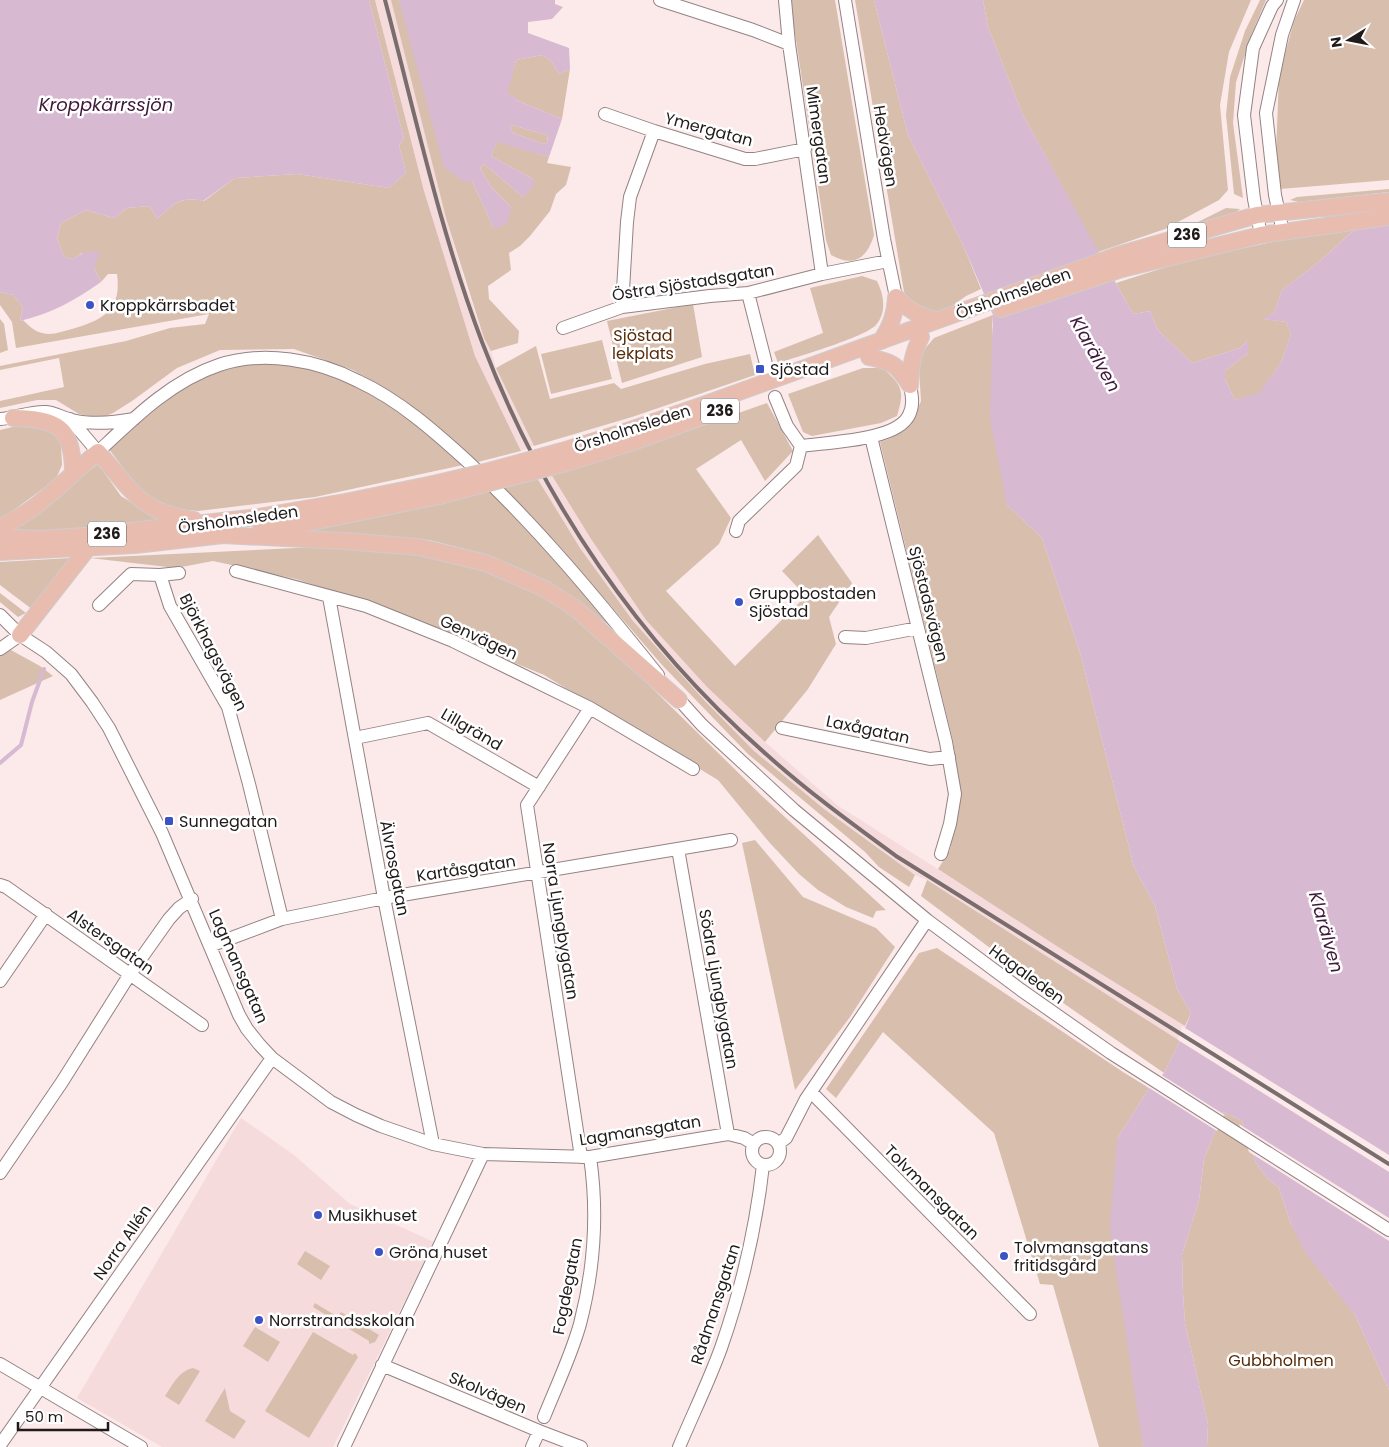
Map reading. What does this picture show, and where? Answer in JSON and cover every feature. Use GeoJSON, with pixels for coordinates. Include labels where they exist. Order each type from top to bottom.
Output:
{"type":"FeatureCollection","features":[{"type":"Feature","properties":{"kind":"main road","name":"Örsholmsleden"},"geometry":{"type":"LineString","coordinates":[[0,537],[39,539],[218,529],[317,521],[566,456],[633,442],[921,337],[971,313],[1257,215],[1389,201]]}},
{"type":"Feature","properties":{"kind":"main road","name":"Örsholmsleden"},"geometry":{"type":"LineString","coordinates":[[1120,262],[1261,235],[1389,217]]}},
{"type":"Feature","properties":{"kind":"main road"},"geometry":{"type":"LineString","coordinates":[[896,296],[914,313],[936,320]]}},
{"type":"Feature","properties":{"kind":"main road"},"geometry":{"type":"LineString","coordinates":[[881,341],[892,323],[896,312],[896,296]]}},
{"type":"Feature","properties":{"kind":"main road","name":"Örsholmsleden"},"geometry":{"type":"LineString","coordinates":[[566,456],[658,420],[936,320],[971,313]]}},
{"type":"Feature","properties":{"kind":"main road"},"geometry":{"type":"LineString","coordinates":[[910,385],[913,352],[921,337]]}},
{"type":"Feature","properties":{"kind":"main road"},"geometry":{"type":"LineString","coordinates":[[868,357],[889,362],[900,370],[910,385]]}},
{"type":"Feature","properties":{"kind":"main road"},"geometry":{"type":"LineString","coordinates":[[6,419],[46,420],[56,425],[69,441],[73,460],[73,472]]}},
{"type":"Feature","properties":{"kind":"main road"},"geometry":{"type":"LineString","coordinates":[[0,527],[23,516],[98,452],[133,493],[149,506],[177,518],[218,529],[419,546],[486,563],[546,589],[575,608],[679,700]]}},
{"type":"Feature","properties":{"kind":"main road","name":"Örsholmsleden"},"geometry":{"type":"LineString","coordinates":[[0,552],[88,548],[218,529]]}},
{"type":"Feature","properties":{"kind":"main road"},"geometry":{"type":"LineString","coordinates":[[20,635],[88,548]]}},
{"type":"Feature","properties":{"kind":"street"},"geometry":{"type":"LineString","coordinates":[[660,0],[753,30],[789,44]]}},
{"type":"Feature","properties":{"kind":"street","name":"Mimergatan"},"geometry":{"type":"LineString","coordinates":[[785,0],[789,44],[822,274]]}},
{"type":"Feature","properties":{"kind":"street","name":"Hedvägen"},"geometry":{"type":"LineString","coordinates":[[845,0],[888,260],[896,296]]}},
{"type":"Feature","properties":{"kind":"street"},"geometry":{"type":"LineString","coordinates":[[1261,235],[1244,115],[1253,48],[1272,6],[1277,0]]}},
{"type":"Feature","properties":{"kind":"street"},"geometry":{"type":"LineString","coordinates":[[1283,232],[1275,195],[1266,112],[1282,35],[1294,0]]}},
{"type":"Feature","properties":{"kind":"street","name":"Ymergatan"},"geometry":{"type":"LineString","coordinates":[[605,114],[745,159],[755,159],[805,149]]}},
{"type":"Feature","properties":{"kind":"street"},"geometry":{"type":"LineString","coordinates":[[622,307],[626,222],[630,196],[654,131]]}},
{"type":"Feature","properties":{"kind":"street","name":"Östra Sjöstadsgatan"},"geometry":{"type":"LineString","coordinates":[[563,328],[622,307],[748,293],[822,274],[888,260]]}},
{"type":"Feature","properties":{"kind":"street"},"geometry":{"type":"LineString","coordinates":[[748,293],[767,368]]}},
{"type":"Feature","properties":{"kind":"street","name":"Hagaleden"},"geometry":{"type":"LineString","coordinates":[[98,452],[134,419],[175,386],[192,376],[221,364],[260,358],[298,360],[359,381],[412,414],[491,483],[550,545],[622,629],[679,700],[709,731],[794,810],[927,920],[1021,990],[1111,1053],[1389,1230]]}},
{"type":"Feature","properties":{"kind":"street"},"geometry":{"type":"LineString","coordinates":[[801,446],[871,437],[896,428],[909,416],[912,406],[910,385]]}},
{"type":"Feature","properties":{"kind":"street"},"geometry":{"type":"LineString","coordinates":[[736,531],[738,521],[796,466],[801,446],[787,426],[775,396]]}},
{"type":"Feature","properties":{"kind":"street"},"geometry":{"type":"LineString","coordinates":[[6,419],[44,412],[58,414],[70,420],[104,423],[134,419]]}},
{"type":"Feature","properties":{"kind":"street"},"geometry":{"type":"LineString","coordinates":[[70,420],[98,452]]}},
{"type":"Feature","properties":{"kind":"street","name":"Sjöstadsvägen"},"geometry":{"type":"LineString","coordinates":[[871,437],[918,628],[955,794],[950,824],[941,854]]}},
{"type":"Feature","properties":{"kind":"street","name":"Genvägen"},"geometry":{"type":"LineString","coordinates":[[236,571],[366,606],[453,641],[590,708],[693,769]]}},
{"type":"Feature","properties":{"kind":"street"},"geometry":{"type":"LineString","coordinates":[[99,605],[131,574],[179,574]]}},
{"type":"Feature","properties":{"kind":"street","name":"Björkhagsvägen"},"geometry":{"type":"LineString","coordinates":[[160,575],[170,606],[228,707],[282,919]]}},
{"type":"Feature","properties":{"kind":"street","name":"Älvrosgatan"},"geometry":{"type":"LineString","coordinates":[[328,596],[384,898],[433,1144]]}},
{"type":"Feature","properties":{"kind":"street","name":"Lagmansgatan"},"geometry":{"type":"LineString","coordinates":[[0,615],[20,635],[46,652],[70,674],[109,728],[162,833],[192,899],[239,1015],[247,1029],[272,1058],[331,1102],[356,1115],[433,1144],[483,1154],[586,1157],[728,1134],[744,1138],[754,1144]]}},
{"type":"Feature","properties":{"kind":"street"},"geometry":{"type":"LineString","coordinates":[[845,638],[866,638],[918,628]]}},
{"type":"Feature","properties":{"kind":"street"},"geometry":{"type":"LineString","coordinates":[[0,649],[20,635]]}},
{"type":"Feature","properties":{"kind":"street","name":"Norra Ljungbygatan"},"geometry":{"type":"LineString","coordinates":[[586,1157],[527,805],[590,708]]}},
{"type":"Feature","properties":{"kind":"street","name":"Lillgränd"},"geometry":{"type":"LineString","coordinates":[[354,738],[428,723],[539,787]]}},
{"type":"Feature","properties":{"kind":"street","name":"Laxågatan"},"geometry":{"type":"LineString","coordinates":[[782,728],[930,759],[948,757]]}},
{"type":"Feature","properties":{"kind":"street","name":"Kartåsgatan"},"geometry":{"type":"LineString","coordinates":[[210,946],[282,919],[384,898],[731,840]]}},
{"type":"Feature","properties":{"kind":"street","name":"Södra Ljungbygatan"},"geometry":{"type":"LineString","coordinates":[[678,849],[728,1134]]}},
{"type":"Feature","properties":{"kind":"street","name":"Alstersgatan"},"geometry":{"type":"LineString","coordinates":[[0,885],[6,887],[46,914],[202,1025]]}},
{"type":"Feature","properties":{"kind":"street"},"geometry":{"type":"LineString","coordinates":[[0,1172],[62,1082],[130,974],[169,919],[179,908],[192,899]]}},
{"type":"Feature","properties":{"kind":"street"},"geometry":{"type":"LineString","coordinates":[[0,982],[46,914]]}},
{"type":"Feature","properties":{"kind":"street"},"geometry":{"type":"LineString","coordinates":[[778,1144],[786,1138],[811,1092],[927,920]]}},
{"type":"Feature","properties":{"kind":"street","name":"Norra Allén"},"geometry":{"type":"LineString","coordinates":[[0,1445],[272,1058]]}},
{"type":"Feature","properties":{"kind":"street","name":"Tolvmansgatan"},"geometry":{"type":"LineString","coordinates":[[811,1092],[1030,1314]]}},
{"type":"Feature","properties":{"kind":"street"},"geometry":{"type":"LineString","coordinates":[[761,1138],[774,1139],[778,1144],[780,1151],[778,1159],[772,1164],[759,1164],[753,1157],[754,1144],[761,1138]]}},
{"type":"Feature","properties":{"kind":"street"},"geometry":{"type":"LineString","coordinates":[[344,1447],[483,1154]]}},
{"type":"Feature","properties":{"kind":"street","name":"Fogdegatan"},"geometry":{"type":"LineString","coordinates":[[544,1417],[580,1325],[589,1279],[594,1230],[593,1178],[586,1157]]}},
{"type":"Feature","properties":{"kind":"street","name":"Rådmansgatan"},"geometry":{"type":"LineString","coordinates":[[679,1447],[721,1348],[746,1268],[757,1215],[763,1165]]}},
{"type":"Feature","properties":{"kind":"street"},"geometry":{"type":"LineString","coordinates":[[0,1364],[142,1447]]}},
{"type":"Feature","properties":{"kind":"street","name":"Skolvägen"},"geometry":{"type":"LineString","coordinates":[[382,1364],[581,1447]]}},
{"type":"Feature","properties":{"kind":"street"},"geometry":{"type":"LineString","coordinates":[[532,1447],[539,1431]]}},
{"type":"Feature","properties":{"kind":"shaded area"},"geometry":{"type":"Polygon","coordinates":[[[375,0],[391,0],[446,218],[466,286],[496,368],[534,446],[521,451],[475,356],[424,191],[375,0]]]}},
{"type":"Feature","properties":{"kind":"shaded area"},"geometry":{"type":"Polygon","coordinates":[[[551,474],[591,539],[646,620],[707,687],[765,742],[837,805],[1185,1026],[1180,1041],[927,880],[915,875],[824,809],[753,750],[704,700],[633,621],[580,548],[537,478],[551,474]]]}},
{"type":"Feature","properties":{"kind":"shaded area","name":"Norrstrandsskolan"},"geometry":{"type":"Polygon","coordinates":[[[241,1118],[294,1155],[350,1204],[434,1242],[333,1447],[162,1447],[77,1398],[241,1118]]]}},
{"type":"Feature","properties":{"kind":"green space"},"geometry":{"type":"Polygon","coordinates":[[[369,0],[375,0],[424,191],[475,356],[521,451],[478,462],[435,425],[386,389],[353,370],[294,349],[220,350],[177,368],[132,401],[101,418],[79,414],[56,400],[37,400],[0,408],[0,401],[64,387],[59,358],[0,370],[0,366],[126,341],[170,328],[205,324],[209,314],[16,348],[12,322],[0,305],[0,292],[13,295],[23,307],[20,321],[23,320],[37,331],[50,334],[93,322],[108,312],[116,297],[118,286],[117,274],[108,274],[101,282],[94,268],[82,253],[73,259],[64,257],[57,238],[61,223],[86,210],[114,218],[127,208],[150,206],[157,219],[178,202],[189,200],[204,201],[235,178],[297,174],[389,188],[406,173],[399,145],[404,139],[369,0]]]}},
{"type":"Feature","properties":{"kind":"green space"},"geometry":{"type":"Polygon","coordinates":[[[391,0],[399,0],[472,181],[493,227],[511,207],[491,187],[480,168],[484,164],[523,197],[533,179],[491,156],[497,141],[549,157],[547,163],[571,167],[566,185],[556,194],[550,211],[530,236],[509,253],[511,270],[488,286],[489,299],[519,331],[518,343],[491,351],[484,338],[446,218],[391,0]]]}},
{"type":"Feature","properties":{"kind":"green space"},"geometry":{"type":"Polygon","coordinates":[[[790,0],[835,0],[874,235],[868,250],[859,258],[853,260],[846,261],[831,255],[826,240],[790,0]]]}},
{"type":"Feature","properties":{"kind":"green space"},"geometry":{"type":"Polygon","coordinates":[[[855,0],[874,0],[908,135],[963,245],[981,289],[966,296],[945,311],[930,312],[908,299],[904,292],[855,0]]]}},
{"type":"Feature","properties":{"kind":"green space"},"geometry":{"type":"Polygon","coordinates":[[[983,0],[1251,0],[1229,52],[1220,105],[1228,190],[1219,200],[1165,229],[1098,252],[1023,115],[988,27],[983,0]]]}},
{"type":"Feature","properties":{"kind":"green space"},"geometry":{"type":"Polygon","coordinates":[[[1260,0],[1266,0],[1252,33],[1236,82],[1233,123],[1243,198],[1234,194],[1226,115],[1230,77],[1245,31],[1260,0]]]}},
{"type":"Feature","properties":{"kind":"green space"},"geometry":{"type":"Polygon","coordinates":[[[1304,0],[1389,0],[1389,180],[1280,189],[1276,153],[1279,76],[1294,21],[1304,0]]]}},
{"type":"Feature","properties":{"kind":"green space"},"geometry":{"type":"Polygon","coordinates":[[[542,55],[551,61],[559,74],[570,69],[562,119],[506,94],[516,60],[542,55]]]}},
{"type":"Feature","properties":{"kind":"green space"},"geometry":{"type":"Polygon","coordinates":[[[512,125],[547,135],[548,142],[544,144],[513,133],[510,127],[512,125]]]}},
{"type":"Feature","properties":{"kind":"green space"},"geometry":{"type":"Polygon","coordinates":[[[1389,189],[1389,192],[1299,202],[1290,200],[1297,197],[1389,189]]]}},
{"type":"Feature","properties":{"kind":"green space"},"geometry":{"type":"Polygon","coordinates":[[[1226,208],[1240,209],[1230,218],[1176,233],[1226,208]]]}},
{"type":"Feature","properties":{"kind":"green space"},"geometry":{"type":"Polygon","coordinates":[[[1356,228],[1320,261],[1282,290],[1274,313],[1264,319],[1286,322],[1291,334],[1281,363],[1259,394],[1235,400],[1225,379],[1225,371],[1248,353],[1247,341],[1240,348],[1192,363],[1158,330],[1150,311],[1133,314],[1116,283],[1185,261],[1277,241],[1356,228]]]}},
{"type":"Feature","properties":{"kind":"green space"},"geometry":{"type":"Polygon","coordinates":[[[862,276],[877,281],[881,292],[883,309],[876,325],[845,341],[778,363],[774,352],[823,333],[810,288],[862,276]]]}},
{"type":"Feature","properties":{"kind":"green space","name":"Sjöstad lekplats"},"geometry":{"type":"Polygon","coordinates":[[[693,304],[702,357],[622,383],[607,321],[693,304]]]}},
{"type":"Feature","properties":{"kind":"green space"},"geometry":{"type":"Polygon","coordinates":[[[993,315],[992,326],[1007,505],[1042,538],[1081,656],[1134,867],[1155,906],[1177,989],[1191,1013],[1185,1026],[938,869],[950,850],[960,795],[953,741],[880,442],[891,438],[911,425],[921,401],[919,369],[923,351],[934,338],[993,315]]]}},
{"type":"Feature","properties":{"kind":"green space"},"geometry":{"type":"Polygon","coordinates":[[[0,319],[4,324],[8,350],[0,353],[0,319]]]}},
{"type":"Feature","properties":{"kind":"green space"},"geometry":{"type":"Polygon","coordinates":[[[602,340],[612,379],[551,394],[541,354],[602,340]]]}},
{"type":"Feature","properties":{"kind":"green space"},"geometry":{"type":"Polygon","coordinates":[[[536,346],[550,399],[614,383],[621,389],[705,364],[750,354],[755,375],[632,417],[534,446],[496,368],[536,346]]]}},
{"type":"Feature","properties":{"kind":"green space"},"geometry":{"type":"Polygon","coordinates":[[[267,362],[317,366],[361,388],[419,426],[463,465],[315,497],[198,511],[167,508],[143,495],[109,449],[166,396],[204,374],[234,366],[267,362]]]}},
{"type":"Feature","properties":{"kind":"green space"},"geometry":{"type":"Polygon","coordinates":[[[863,368],[883,368],[898,384],[901,400],[897,416],[881,423],[812,436],[803,432],[788,394],[863,368]]]}},
{"type":"Feature","properties":{"kind":"green space"},"geometry":{"type":"Polygon","coordinates":[[[767,403],[793,451],[765,481],[741,440],[696,469],[731,518],[719,544],[666,591],[735,666],[806,596],[782,571],[818,535],[852,583],[829,617],[836,644],[808,689],[765,742],[707,687],[646,620],[591,539],[551,474],[651,444],[767,403]]]}},
{"type":"Feature","properties":{"kind":"green space"},"geometry":{"type":"Polygon","coordinates":[[[29,423],[56,431],[61,444],[62,465],[56,479],[10,513],[0,518],[0,430],[29,423]]]}},
{"type":"Feature","properties":{"kind":"green space"},"geometry":{"type":"Polygon","coordinates":[[[98,464],[121,496],[161,521],[65,530],[12,530],[98,464]]]}},
{"type":"Feature","properties":{"kind":"green space"},"geometry":{"type":"Polygon","coordinates":[[[537,478],[580,548],[633,621],[704,700],[753,750],[824,809],[915,875],[909,887],[879,867],[865,852],[748,754],[663,666],[572,561],[504,488],[537,478]]]}},
{"type":"Feature","properties":{"kind":"green space"},"geometry":{"type":"Polygon","coordinates":[[[489,491],[533,535],[613,628],[560,591],[526,571],[481,553],[429,540],[369,536],[284,535],[388,514],[489,491]]]}},
{"type":"Feature","properties":{"kind":"green space"},"geometry":{"type":"Polygon","coordinates":[[[337,546],[410,551],[466,563],[538,593],[596,633],[762,796],[886,910],[876,911],[873,918],[846,907],[818,890],[799,874],[769,842],[718,780],[544,675],[374,605],[296,579],[213,561],[176,568],[90,558],[337,546]]]}},
{"type":"Feature","properties":{"kind":"green space"},"geometry":{"type":"Polygon","coordinates":[[[71,558],[33,610],[0,585],[0,562],[71,558]]]}},
{"type":"Feature","properties":{"kind":"green space"},"geometry":{"type":"Polygon","coordinates":[[[0,593],[26,613],[18,617],[0,602],[0,593]]]}},
{"type":"Feature","properties":{"kind":"green space"},"geometry":{"type":"Polygon","coordinates":[[[9,649],[40,666],[53,676],[0,700],[0,653],[9,649]]]}},
{"type":"Feature","properties":{"kind":"green space"},"geometry":{"type":"Polygon","coordinates":[[[755,840],[803,897],[876,928],[895,947],[850,1017],[795,1090],[742,843],[755,840]]]}},
{"type":"Feature","properties":{"kind":"green space"},"geometry":{"type":"Polygon","coordinates":[[[927,880],[1180,1041],[1164,1073],[1066,1005],[921,896],[927,880]]]}},
{"type":"Feature","properties":{"kind":"green space"},"geometry":{"type":"Polygon","coordinates":[[[937,948],[1149,1088],[1117,1139],[1143,1447],[1099,1447],[1053,1285],[1040,1284],[994,1133],[883,1032],[836,1098],[826,1089],[919,953],[937,948]]]}},
{"type":"Feature","properties":{"kind":"green space","name":"Gubbholmen"},"geometry":{"type":"Polygon","coordinates":[[[1223,1112],[1241,1120],[1256,1163],[1267,1178],[1279,1188],[1291,1224],[1330,1284],[1355,1315],[1389,1390],[1389,1447],[1207,1447],[1208,1424],[1185,1323],[1182,1255],[1199,1200],[1204,1159],[1223,1112]]]}},
{"type":"Feature","properties":{"kind":"green space"},"geometry":{"type":"Polygon","coordinates":[[[305,1251],[330,1266],[321,1280],[297,1264],[305,1251]]]}},
{"type":"Feature","properties":{"kind":"green space"},"geometry":{"type":"Polygon","coordinates":[[[315,1303],[338,1317],[341,1312],[379,1335],[375,1342],[369,1344],[369,1341],[313,1307],[315,1303]]]}},
{"type":"Feature","properties":{"kind":"green space"},"geometry":{"type":"Polygon","coordinates":[[[255,1327],[280,1342],[268,1362],[243,1346],[255,1327]]]}},
{"type":"Feature","properties":{"kind":"green space"},"geometry":{"type":"Polygon","coordinates":[[[313,1332],[353,1355],[355,1353],[358,1357],[309,1438],[265,1411],[313,1332]]]}},
{"type":"Feature","properties":{"kind":"green space"},"geometry":{"type":"Polygon","coordinates":[[[193,1368],[200,1371],[179,1405],[165,1396],[180,1375],[193,1368]]]}},
{"type":"Feature","properties":{"kind":"green space"},"geometry":{"type":"Polygon","coordinates":[[[225,1388],[230,1411],[246,1421],[234,1439],[205,1421],[225,1388]]]}},
{"type":"Feature","properties":{"kind":"water","name":"Kroppkärrssjön"},"geometry":{"type":"Polygon","coordinates":[[[0,0],[369,0],[404,139],[399,145],[406,173],[389,188],[297,174],[235,178],[203,201],[189,200],[178,202],[157,219],[150,206],[127,208],[114,218],[86,210],[61,223],[57,238],[64,257],[73,259],[86,252],[100,252],[94,268],[101,282],[62,306],[20,321],[23,307],[13,295],[0,292],[0,0]]]}},
{"type":"Feature","properties":{"kind":"water"},"geometry":{"type":"Polygon","coordinates":[[[399,0],[555,0],[555,4],[563,7],[552,19],[528,22],[528,33],[569,48],[570,69],[559,74],[551,61],[542,55],[516,60],[507,94],[515,96],[516,100],[562,119],[549,157],[497,142],[491,156],[533,179],[534,186],[523,197],[484,164],[480,168],[491,187],[511,207],[508,222],[498,228],[493,227],[472,181],[466,183],[444,167],[399,0]],[[512,125],[510,127],[513,133],[544,144],[548,142],[547,135],[512,125]]]}},
{"type":"Feature","properties":{"kind":"water","name":"Klarälven"},"geometry":{"type":"Polygon","coordinates":[[[874,0],[983,0],[988,27],[1023,115],[1133,314],[1150,311],[1158,330],[1192,363],[1240,348],[1248,340],[1248,353],[1225,371],[1225,379],[1235,400],[1259,393],[1281,363],[1291,334],[1286,322],[1263,319],[1274,313],[1282,290],[1320,261],[1389,198],[1389,1390],[1355,1315],[1307,1255],[1291,1224],[1279,1188],[1267,1178],[1256,1163],[1241,1120],[1223,1112],[1204,1159],[1199,1200],[1182,1255],[1185,1323],[1208,1424],[1207,1447],[1143,1447],[1110,1229],[1117,1139],[1149,1088],[1164,1073],[1191,1013],[1177,989],[1155,906],[1134,867],[1081,656],[1042,538],[1007,505],[990,418],[993,315],[963,245],[908,135],[874,0]]]}},
{"type":"Feature","properties":{"kind":"pier"},"geometry":{"type":"Polygon","coordinates":[[[1182,1026],[1389,1155],[1389,1172],[1178,1040],[1182,1026]]]}},
{"type":"Feature","properties":{"kind":"pier"},"geometry":{"type":"Polygon","coordinates":[[[1160,1074],[1228,1117],[1224,1115],[1217,1131],[1146,1086],[1160,1074]]]}},
{"type":"Feature","properties":{"kind":"pier"},"geometry":{"type":"Polygon","coordinates":[[[1239,1124],[1389,1218],[1389,1241],[1249,1152],[1239,1124]]]}},
{"type":"Feature","properties":{"kind":"waterway"},"geometry":{"type":"LineString","coordinates":[[0,763],[21,745],[32,702],[44,669]]}},
{"type":"Feature","properties":{"kind":"railway"},"geometry":{"type":"LineString","coordinates":[[385,0],[453,258],[482,342],[506,401],[565,513],[599,566],[636,617],[676,665],[720,711],[782,768],[896,856],[1389,1164]]}},
{"type":"Feature","properties":{"kind":"place","name":"Kroppkärrsbadet"},"geometry":{"type":"Point","coordinates":[90,305]}},
{"type":"Feature","properties":{"kind":"place","name":"Sjöstad"},"geometry":{"type":"Point","coordinates":[760,369]}},
{"type":"Feature","properties":{"kind":"place","name":"Gruppbostaden Sjöstad"},"geometry":{"type":"Point","coordinates":[739,602]}},
{"type":"Feature","properties":{"kind":"place","name":"Sunnegatan"},"geometry":{"type":"Point","coordinates":[169,821]}},
{"type":"Feature","properties":{"kind":"place","name":"Musikhuset"},"geometry":{"type":"Point","coordinates":[318,1215]}},
{"type":"Feature","properties":{"kind":"place","name":"Gröna huset"},"geometry":{"type":"Point","coordinates":[379,1252]}},
{"type":"Feature","properties":{"kind":"place","name":"Tolvmansgatans fritidsgård"},"geometry":{"type":"Point","coordinates":[1004,1256]}},
{"type":"Feature","properties":{"kind":"place","name":"Norrstrandsskolan"},"geometry":{"type":"Point","coordinates":[259,1320]}}]}
